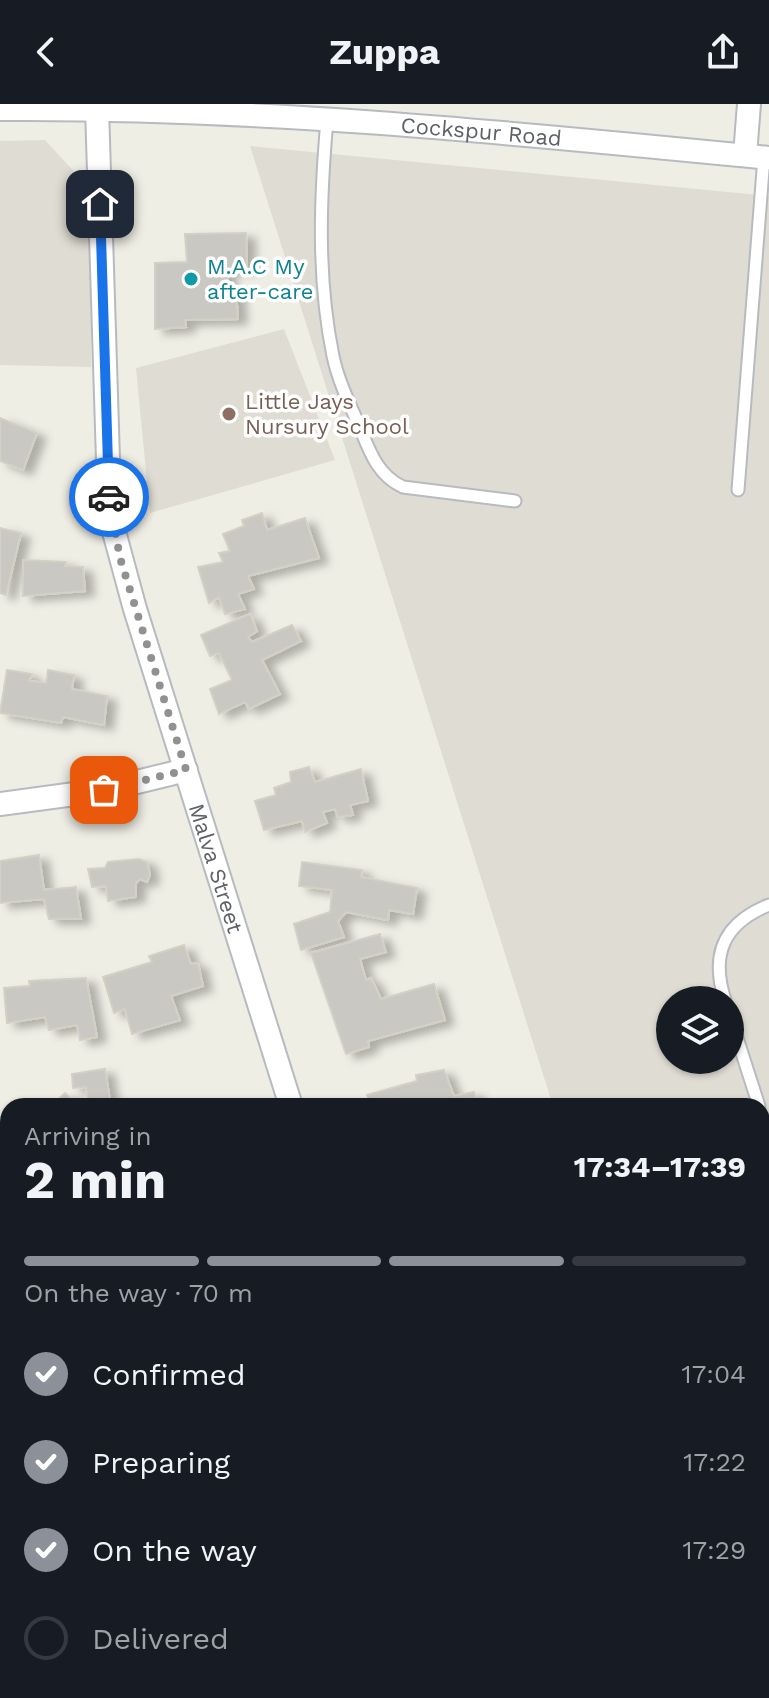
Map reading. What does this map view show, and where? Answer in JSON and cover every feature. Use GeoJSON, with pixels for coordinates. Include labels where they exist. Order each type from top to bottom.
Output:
{"type":"FeatureCollection","features":[{"type":"Feature","properties":{"kind":"street"},"geometry":{"type":"LineString","coordinates":[[749,104],[759,157]]}},
{"type":"Feature","properties":{"kind":"street","name":"Cockspur Road"},"geometry":{"type":"LineString","coordinates":[[0,109],[97,108],[327,120],[759,157]]}},
{"type":"Feature","properties":{"kind":"street","name":"Malva Street"},"geometry":{"type":"LineString","coordinates":[[97,108],[109,492],[113,528],[288,1098]]}},
{"type":"Feature","properties":{"kind":"street"},"geometry":{"type":"LineString","coordinates":[[0,804],[104,790],[186,770]]}},
{"type":"Feature","properties":{"kind":"lane"},"geometry":{"type":"LineString","coordinates":[[327,120],[321,266],[334,357],[344,391],[371,455],[390,481],[403,487],[515,501]]}},
{"type":"Feature","properties":{"kind":"lane"},"geometry":{"type":"LineString","coordinates":[[738,490],[759,157]]}},
{"type":"Feature","properties":{"kind":"lane"},"geometry":{"type":"LineString","coordinates":[[722,986],[718,969],[730,930],[740,920],[769,905]]}},
{"type":"Feature","properties":{"kind":"lane"},"geometry":{"type":"LineString","coordinates":[[744,1059],[756,1098]]}},
{"type":"Feature","properties":{"kind":"shaded area"},"geometry":{"type":"Polygon","coordinates":[[[45,140],[90,189],[91,367],[0,365],[0,141],[45,140]]]}},
{"type":"Feature","properties":{"kind":"shaded area"},"geometry":{"type":"Polygon","coordinates":[[[250,146],[769,196],[769,1098],[550,1098],[250,146]]]}},
{"type":"Feature","properties":{"kind":"shaded area","name":"Little Jays Nursury School"},"geometry":{"type":"Polygon","coordinates":[[[284,329],[335,460],[150,513],[136,368],[284,329]]]}},
{"type":"Feature","properties":{"kind":"building","name":"M.A.C My after-care"},"geometry":{"type":"Polygon","coordinates":[[[246,233],[247,268],[227,268],[228,290],[236,290],[238,319],[185,320],[186,327],[155,329],[155,263],[187,262],[185,234],[246,233]]]}},
{"type":"Feature","properties":{"kind":"building"},"geometry":{"type":"Polygon","coordinates":[[[0,418],[37,433],[23,470],[0,461],[0,418]]]}},
{"type":"Feature","properties":{"kind":"building"},"geometry":{"type":"Polygon","coordinates":[[[262,513],[267,530],[305,518],[319,558],[248,576],[254,589],[238,594],[245,609],[225,614],[219,597],[209,603],[198,567],[223,562],[219,553],[230,551],[223,534],[244,526],[242,520],[262,513]]]}},
{"type":"Feature","properties":{"kind":"building"},"geometry":{"type":"Polygon","coordinates":[[[0,528],[21,533],[6,595],[0,593],[0,528]]]}},
{"type":"Feature","properties":{"kind":"building"},"geometry":{"type":"Polygon","coordinates":[[[23,560],[66,562],[65,566],[83,567],[85,591],[23,596],[23,560]]]}},
{"type":"Feature","properties":{"kind":"building"},"geometry":{"type":"Polygon","coordinates":[[[250,614],[257,631],[248,637],[252,642],[292,625],[301,641],[262,660],[280,694],[249,709],[245,702],[219,714],[210,689],[232,680],[219,653],[210,656],[201,635],[250,614]]]}},
{"type":"Feature","properties":{"kind":"building"},"geometry":{"type":"Polygon","coordinates":[[[7,670],[32,674],[29,681],[46,683],[48,670],[74,675],[72,689],[107,696],[104,725],[63,717],[61,723],[0,713],[7,670]]]}},
{"type":"Feature","properties":{"kind":"building"},"geometry":{"type":"Polygon","coordinates":[[[309,767],[315,782],[361,769],[368,801],[350,805],[353,815],[338,817],[335,809],[323,812],[327,823],[305,832],[302,821],[264,830],[255,801],[276,795],[274,788],[291,782],[290,772],[309,767]]]}},
{"type":"Feature","properties":{"kind":"building"},"geometry":{"type":"Polygon","coordinates":[[[39,855],[44,890],[76,887],[81,919],[49,919],[44,899],[0,903],[0,861],[39,855]]]}},
{"type":"Feature","properties":{"kind":"building"},"geometry":{"type":"Polygon","coordinates":[[[139,859],[147,862],[150,875],[147,882],[140,879],[136,883],[136,897],[108,901],[106,886],[92,887],[88,869],[105,868],[108,862],[139,859]]]}},
{"type":"Feature","properties":{"kind":"building"},"geometry":{"type":"Polygon","coordinates":[[[302,862],[362,870],[361,877],[417,888],[413,914],[389,910],[388,920],[346,912],[338,921],[344,937],[301,950],[294,924],[330,912],[332,890],[299,886],[302,862]]]}},
{"type":"Feature","properties":{"kind":"building"},"geometry":{"type":"Polygon","coordinates":[[[380,934],[386,952],[360,959],[366,980],[371,978],[381,999],[434,984],[445,1020],[368,1041],[369,1047],[346,1054],[311,953],[380,934]]]}},
{"type":"Feature","properties":{"kind":"building"},"geometry":{"type":"Polygon","coordinates":[[[184,945],[191,964],[198,963],[203,986],[171,996],[180,1020],[132,1034],[125,1009],[114,1013],[103,977],[152,962],[149,956],[184,945]]]}},
{"type":"Feature","properties":{"kind":"building"},"geometry":{"type":"Polygon","coordinates":[[[86,978],[97,1037],[80,1040],[77,1025],[49,1030],[45,1017],[7,1023],[4,988],[30,986],[29,981],[86,978]]]}},
{"type":"Feature","properties":{"kind":"building"},"geometry":{"type":"Polygon","coordinates":[[[105,1069],[110,1098],[88,1098],[86,1087],[73,1088],[72,1074],[105,1069]]]}},
{"type":"Feature","properties":{"kind":"building"},"geometry":{"type":"Polygon","coordinates":[[[444,1070],[454,1096],[474,1092],[476,1098],[368,1098],[367,1095],[417,1081],[416,1075],[444,1070]]]}},
{"type":"Feature","properties":{"kind":"way so far"},"geometry":{"type":"LineString","coordinates":[[104,790],[186,770],[120,558],[109,497]]}},
{"type":"Feature","properties":{"kind":"place","name":"M.A.C My after-care"},"geometry":{"type":"Point","coordinates":[191,279]}},
{"type":"Feature","properties":{"kind":"place","name":"Little Jays Nursury School"},"geometry":{"type":"Point","coordinates":[229,414]}},
{"type":"Feature","properties":{"kind":"route"},"geometry":{"type":"LineString","coordinates":[[100,204],[109,497]]}}]}
